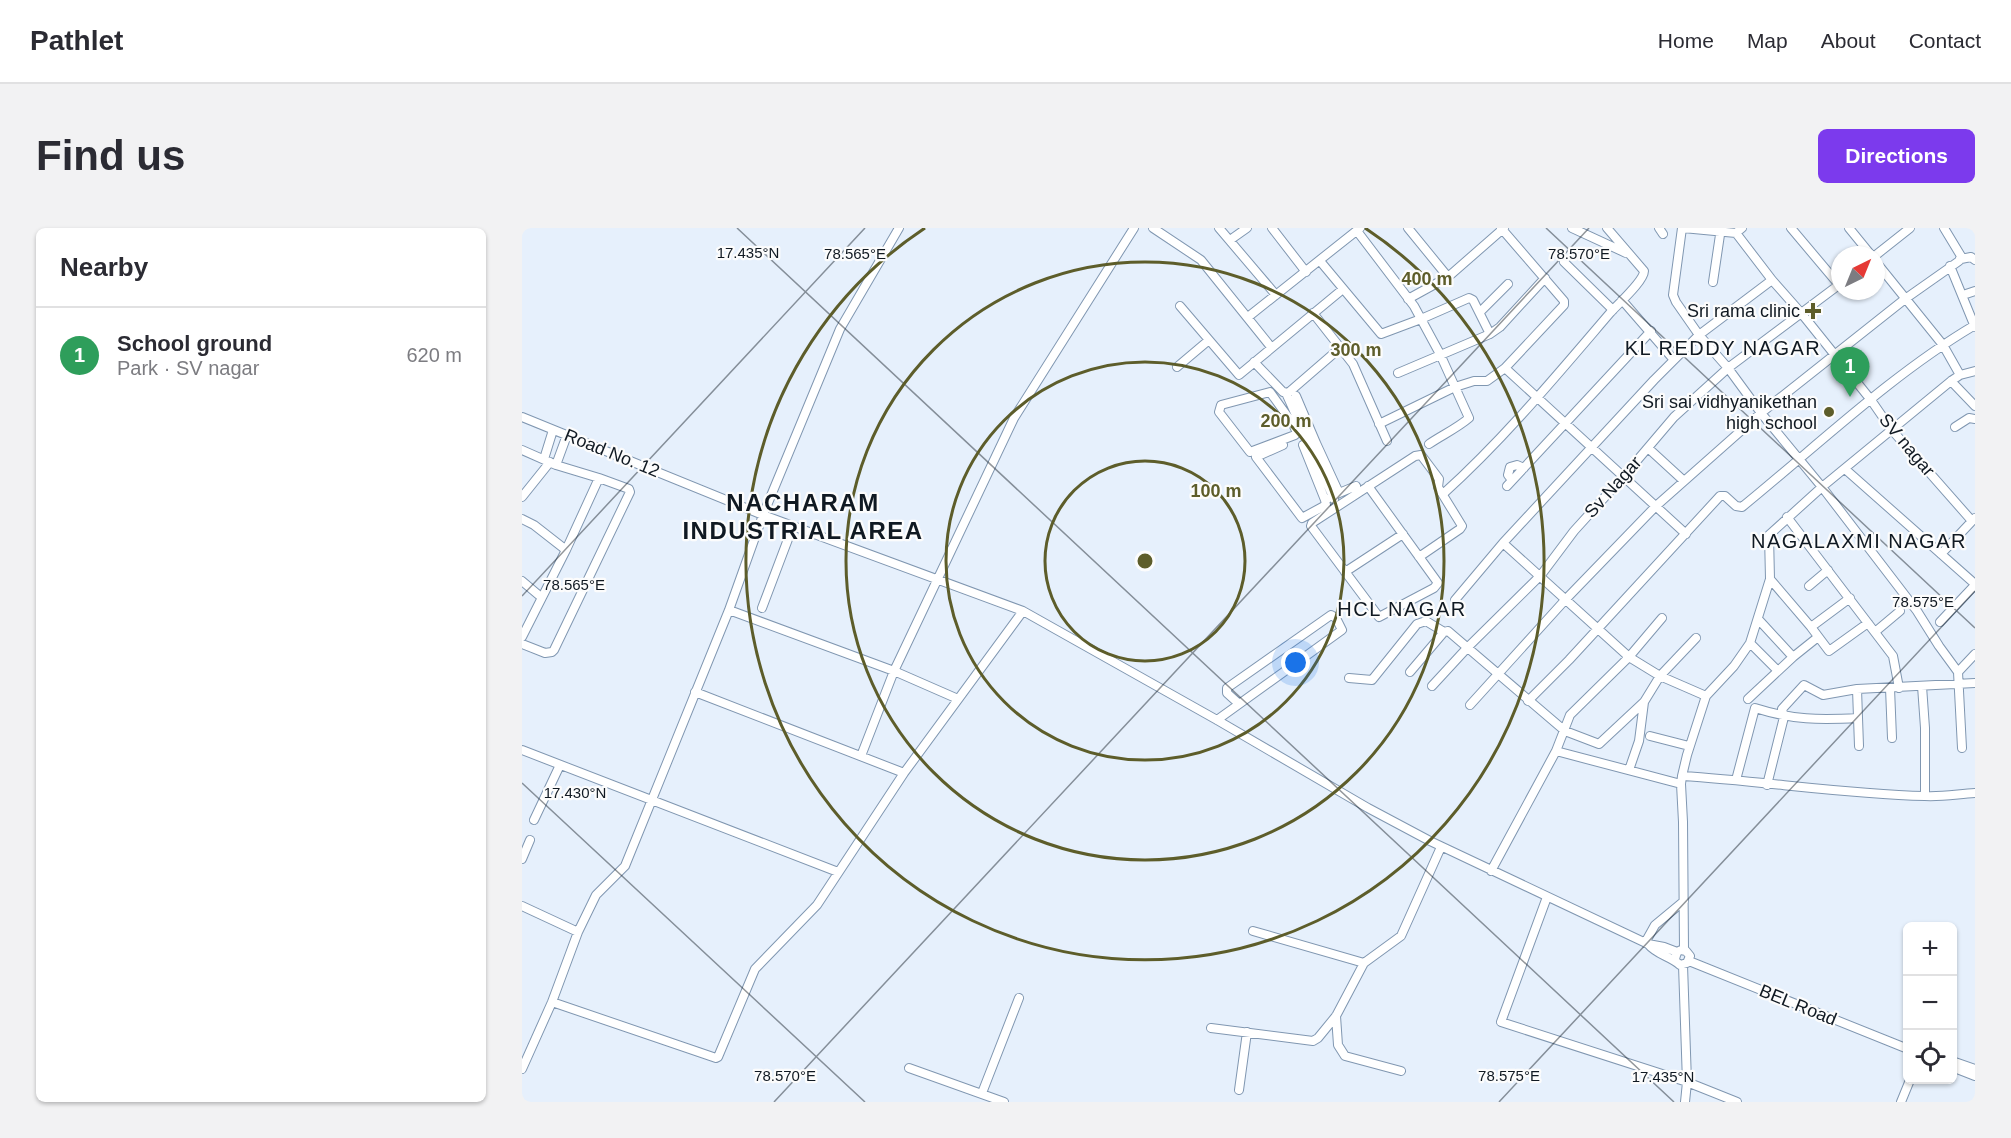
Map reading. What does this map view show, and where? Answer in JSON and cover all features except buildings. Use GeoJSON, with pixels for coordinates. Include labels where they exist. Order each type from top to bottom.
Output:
{"type":"FeatureCollection","features":[{"type":"Feature","properties":{"kind":"street"},"geometry":{"type":"LineString","coordinates":[[522,1069],[552,1002],[578,932],[596,895],[625,866],[729,610],[763,514],[840,329],[899,228]]}},
{"type":"Feature","properties":{"kind":"street"},"geometry":{"type":"LineString","coordinates":[[861,756],[894,671],[1014,418],[1134,228]]}},
{"type":"Feature","properties":{"kind":"street"},"geometry":{"type":"LineString","coordinates":[[1153,228],[1201,260],[1271,347]]}},
{"type":"Feature","properties":{"kind":"street"},"geometry":{"type":"LineString","coordinates":[[1219,228],[1276,295]]}},
{"type":"Feature","properties":{"kind":"street"},"geometry":{"type":"LineString","coordinates":[[1230,240],[1246,228]]}},
{"type":"Feature","properties":{"kind":"street"},"geometry":{"type":"LineString","coordinates":[[1285,228],[1274,231],[1306,272]]}},
{"type":"Feature","properties":{"kind":"street"},"geometry":{"type":"LineString","coordinates":[[1408,228],[1448,277]]}},
{"type":"Feature","properties":{"kind":"street"},"geometry":{"type":"LineString","coordinates":[[1379,424],[1455,387],[1474,381],[1486,381],[1505,368],[1564,305],[1564,301],[1502,228],[1448,277],[1408,299]]}},
{"type":"Feature","properties":{"kind":"street"},"geometry":{"type":"LineString","coordinates":[[1574,228],[1631,255]]}},
{"type":"Feature","properties":{"kind":"street"},"geometry":{"type":"LineString","coordinates":[[1443,494],[1537,398],[1644,275],[1631,255],[1607,228]]}},
{"type":"Feature","properties":{"kind":"street"},"geometry":{"type":"LineString","coordinates":[[1739,230],[1683,228],[1673,295],[1676,302],[1699,335],[1822,487],[1917,611],[1958,672],[1962,748]]}},
{"type":"Feature","properties":{"kind":"street"},"geometry":{"type":"LineString","coordinates":[[1791,228],[1831,276]]}},
{"type":"Feature","properties":{"kind":"street"},"geometry":{"type":"LineString","coordinates":[[1849,228],[1863,246]]}},
{"type":"Feature","properties":{"kind":"street"},"geometry":{"type":"LineString","coordinates":[[1944,228],[1961,259]]}},
{"type":"Feature","properties":{"kind":"street"},"geometry":{"type":"LineString","coordinates":[[1885,248],[1908,229]]}},
{"type":"Feature","properties":{"kind":"street"},"geometry":{"type":"LineString","coordinates":[[1248,317],[1359,230],[1421,319],[1440,354],[1469,418],[1457,429],[1429,444]]}},
{"type":"Feature","properties":{"kind":"street"},"geometry":{"type":"LineString","coordinates":[[1713,282],[1720,230]]}},
{"type":"Feature","properties":{"kind":"street","name":"SV nagar"},"geometry":{"type":"LineString","coordinates":[[1739,230],[1772,280],[1871,400],[1891,429],[1974,519]]}},
{"type":"Feature","properties":{"kind":"street"},"geometry":{"type":"LineString","coordinates":[[1470,705],[1566,599],[1656,506],[1761,413],[1950,266],[1961,259],[1975,260]]}},
{"type":"Feature","properties":{"kind":"street"},"geometry":{"type":"LineString","coordinates":[[1320,261],[1381,334],[1469,298],[1473,300],[1480,312],[1490,334]]}},
{"type":"Feature","properties":{"kind":"street"},"geometry":{"type":"LineString","coordinates":[[1564,262],[1613,310]]}},
{"type":"Feature","properties":{"kind":"street"},"geometry":{"type":"LineString","coordinates":[[1528,701],[1720,496],[1725,496],[1736,506],[1742,507],[1871,400],[1943,345],[1975,326],[1972,309],[1950,266]]}},
{"type":"Feature","properties":{"kind":"street"},"geometry":{"type":"LineString","coordinates":[[1885,273],[1943,345],[1960,375]]}},
{"type":"Feature","properties":{"kind":"street"},"geometry":{"type":"LineString","coordinates":[[1398,373],[1490,334],[1500,327],[1545,278]]}},
{"type":"Feature","properties":{"kind":"street"},"geometry":{"type":"LineString","coordinates":[[1455,600],[1503,543],[1674,360],[1699,335],[1772,280]]}},
{"type":"Feature","properties":{"kind":"street"},"geometry":{"type":"LineString","coordinates":[[1480,312],[1508,284]]}},
{"type":"Feature","properties":{"kind":"street"},"geometry":{"type":"LineString","coordinates":[[1180,306],[1239,375],[1343,289]]}},
{"type":"Feature","properties":{"kind":"street","name":"Sv Nagar"},"geometry":{"type":"LineString","coordinates":[[1432,686],[1541,575],[1574,531],[1674,417],[1728,368],[1831,291]]}},
{"type":"Feature","properties":{"kind":"street"},"geometry":{"type":"LineString","coordinates":[[1963,295],[1975,291]]}},
{"type":"Feature","properties":{"kind":"street"},"geometry":{"type":"LineString","coordinates":[[1622,300],[1674,360]]}},
{"type":"Feature","properties":{"kind":"street"},"geometry":{"type":"LineString","coordinates":[[1313,314],[1353,364],[1387,441]]}},
{"type":"Feature","properties":{"kind":"street"},"geometry":{"type":"LineString","coordinates":[[1509,483],[1651,331]]}},
{"type":"Feature","properties":{"kind":"street"},"geometry":{"type":"LineString","coordinates":[[1178,367],[1209,340]]}},
{"type":"Feature","properties":{"kind":"street"},"geometry":{"type":"LineString","coordinates":[[1286,393],[1340,348]]}},
{"type":"Feature","properties":{"kind":"street"},"geometry":{"type":"LineString","coordinates":[[1254,362],[1286,393],[1296,423],[1297,434],[1251,452],[1219,412],[1221,405],[1270,392],[1296,423],[1309,444],[1338,506]]}},
{"type":"Feature","properties":{"kind":"street"},"geometry":{"type":"LineString","coordinates":[[1505,368],[1686,534]]}},
{"type":"Feature","properties":{"kind":"street"},"geometry":{"type":"LineString","coordinates":[[1685,1102],[1687,1082],[1681,780],[1689,746],[1706,696],[1734,666],[1750,643],[1770,579],[1769,535],[1786,517],[1951,381],[1960,375],[1975,372]]}},
{"type":"Feature","properties":{"kind":"street"},"geometry":{"type":"LineString","coordinates":[[1951,381],[1975,406]]}},
{"type":"Feature","properties":{"kind":"street"},"geometry":{"type":"LineString","coordinates":[[1296,396],[1309,444]]}},
{"type":"Feature","properties":{"kind":"street","name":"Road No. 12"},"geometry":{"type":"LineString","coordinates":[[522,417],[793,526],[1023,611],[1217,720]]}},
{"type":"Feature","properties":{"kind":"street"},"geometry":{"type":"LineString","coordinates":[[1955,427],[1969,418],[1975,419]]}},
{"type":"Feature","properties":{"kind":"street"},"geometry":{"type":"LineString","coordinates":[[550,462],[552,430]]}},
{"type":"Feature","properties":{"kind":"street"},"geometry":{"type":"LineString","coordinates":[[522,497],[550,462],[567,435]]}},
{"type":"Feature","properties":{"kind":"street"},"geometry":{"type":"LineString","coordinates":[[1309,444],[1297,439],[1256,457],[1302,518],[1326,505],[1332,496],[1356,486]]}},
{"type":"Feature","properties":{"kind":"street"},"geometry":{"type":"LineString","coordinates":[[1648,448],[1684,481]]}},
{"type":"Feature","properties":{"kind":"street"},"geometry":{"type":"LineString","coordinates":[[522,450],[629,489],[630,492],[554,650],[545,653],[522,644]]}},
{"type":"Feature","properties":{"kind":"street"},"geometry":{"type":"LineString","coordinates":[[1368,486],[1438,585],[1379,617],[1311,526],[1312,522],[1368,486],[1418,455],[1423,456],[1438,478],[1438,487],[1461,521],[1462,527],[1419,556]]}},
{"type":"Feature","properties":{"kind":"street"},"geometry":{"type":"LineString","coordinates":[[1845,469],[1975,585],[1940,622]]}},
{"type":"Feature","properties":{"kind":"street"},"geometry":{"type":"LineString","coordinates":[[522,637],[566,550],[598,478]]}},
{"type":"Feature","properties":{"kind":"street"},"geometry":{"type":"LineString","coordinates":[[1786,517],[1893,656],[1892,738]]}},
{"type":"Feature","properties":{"kind":"street"},"geometry":{"type":"LineString","coordinates":[[522,519],[534,525],[566,550]]}},
{"type":"Feature","properties":{"kind":"street"},"geometry":{"type":"LineString","coordinates":[[1941,554],[1974,519]]}},
{"type":"Feature","properties":{"kind":"street"},"geometry":{"type":"LineString","coordinates":[[762,608],[793,526]]}},
{"type":"Feature","properties":{"kind":"street"},"geometry":{"type":"LineString","coordinates":[[1345,572],[1403,534]]}},
{"type":"Feature","properties":{"kind":"street"},"geometry":{"type":"LineString","coordinates":[[1503,543],[1629,657],[1660,676],[1706,696]]}},
{"type":"Feature","properties":{"kind":"street"},"geometry":{"type":"LineString","coordinates":[[1809,586],[1828,570]]}},
{"type":"Feature","properties":{"kind":"street"},"geometry":{"type":"LineString","coordinates":[[1770,579],[1830,651],[1868,623]]}},
{"type":"Feature","properties":{"kind":"street"},"geometry":{"type":"LineString","coordinates":[[522,581],[541,597]]}},
{"type":"Feature","properties":{"kind":"street"},"geometry":{"type":"LineString","coordinates":[[1811,627],[1850,598]]}},
{"type":"Feature","properties":{"kind":"street"},"geometry":{"type":"LineString","coordinates":[[729,610],[894,671],[958,699]]}},
{"type":"Feature","properties":{"kind":"street"},"geometry":{"type":"LineString","coordinates":[[552,1002],[717,1058],[755,969],[817,905],[904,773],[1023,611]]}},
{"type":"Feature","properties":{"kind":"street"},"geometry":{"type":"LineString","coordinates":[[1875,632],[1900,612]]}},
{"type":"Feature","properties":{"kind":"street"},"geometry":{"type":"LineString","coordinates":[[522,622],[532,615]]}},
{"type":"Feature","properties":{"kind":"street"},"geometry":{"type":"LineString","coordinates":[[1217,720],[1342,630],[1336,618],[1331,615],[1227,688],[1227,693],[1238,703]]}},
{"type":"Feature","properties":{"kind":"street"},"geometry":{"type":"LineString","coordinates":[[1491,871],[1556,751],[1570,715],[1629,657],[1662,618]]}},
{"type":"Feature","properties":{"kind":"street"},"geometry":{"type":"LineString","coordinates":[[1758,619],[1793,657]]}},
{"type":"Feature","properties":{"kind":"street"},"geometry":{"type":"LineString","coordinates":[[1349,678],[1372,681],[1417,624],[1426,621],[1444,632],[1450,632],[1565,731],[1599,744]]}},
{"type":"Feature","properties":{"kind":"street"},"geometry":{"type":"LineString","coordinates":[[1410,672],[1444,632]]}},
{"type":"Feature","properties":{"kind":"street"},"geometry":{"type":"LineString","coordinates":[[1748,699],[1818,637]]}},
{"type":"Feature","properties":{"kind":"street"},"geometry":{"type":"LineString","coordinates":[[1594,760],[1599,744],[1644,702],[1660,676],[1696,638]]}},
{"type":"Feature","properties":{"kind":"street"},"geometry":{"type":"LineString","coordinates":[[1750,643],[1775,668]]}},
{"type":"Feature","properties":{"kind":"street"},"geometry":{"type":"LineString","coordinates":[[1958,672],[1975,654]]}},
{"type":"Feature","properties":{"kind":"street"},"geometry":{"type":"LineString","coordinates":[[1767,785],[1784,717],[1782,709],[1804,686],[1823,695],[1857,689],[1975,683]]}},
{"type":"Feature","properties":{"kind":"street"},"geometry":{"type":"LineString","coordinates":[[1922,686],[1925,728],[1925,796]]}},
{"type":"Feature","properties":{"kind":"street"},"geometry":{"type":"LineString","coordinates":[[1857,689],[1859,746]]}},
{"type":"Feature","properties":{"kind":"street"},"geometry":{"type":"LineString","coordinates":[[695,692],[904,773]]}},
{"type":"Feature","properties":{"kind":"street"},"geometry":{"type":"LineString","coordinates":[[1629,771],[1639,741],[1644,702]]}},
{"type":"Feature","properties":{"kind":"street"},"geometry":{"type":"LineString","coordinates":[[1736,780],[1755,708],[1784,717],[1821,720],[1858,718]]}},
{"type":"Feature","properties":{"kind":"street","name":"BEL Road"},"geometry":{"type":"LineString","coordinates":[[1217,720],[1368,808],[1441,847],[1646,943],[1657,953],[1683,957],[1903,1041]]}},
{"type":"Feature","properties":{"kind":"street"},"geometry":{"type":"LineString","coordinates":[[1650,736],[1689,746]]}},
{"type":"Feature","properties":{"kind":"street"},"geometry":{"type":"LineString","coordinates":[[522,750],[838,872]]}},
{"type":"Feature","properties":{"kind":"street"},"geometry":{"type":"LineString","coordinates":[[1556,751],[1629,771],[1681,780],[1736,780],[1767,785],[1925,796],[1975,793]]}},
{"type":"Feature","properties":{"kind":"street"},"geometry":{"type":"LineString","coordinates":[[534,820],[560,765]]}},
{"type":"Feature","properties":{"kind":"street"},"geometry":{"type":"LineString","coordinates":[[522,859],[530,840]]}},
{"type":"Feature","properties":{"kind":"street"},"geometry":{"type":"LineString","coordinates":[[1211,1028],[1313,1041],[1318,1038],[1336,1016],[1364,963],[1401,936],[1441,847]]}},
{"type":"Feature","properties":{"kind":"street"},"geometry":{"type":"LineString","coordinates":[[1547,897],[1501,1022],[1687,1082],[1737,1102]]}},
{"type":"Feature","properties":{"kind":"street"},"geometry":{"type":"LineString","coordinates":[[1646,943],[1655,925],[1684,901]]}},
{"type":"Feature","properties":{"kind":"street"},"geometry":{"type":"LineString","coordinates":[[522,906],[578,932]]}},
{"type":"Feature","properties":{"kind":"street"},"geometry":{"type":"LineString","coordinates":[[1253,931],[1364,963]]}},
{"type":"Feature","properties":{"kind":"street","name":"BEL Road"},"geometry":{"type":"LineString","coordinates":[[1717,970],[1903,1047]]}},
{"type":"Feature","properties":{"kind":"street"},"geometry":{"type":"LineString","coordinates":[[982,1092],[1019,998]]}},
{"type":"Feature","properties":{"kind":"street"},"geometry":{"type":"LineString","coordinates":[[1336,1016],[1338,1046],[1345,1056],[1401,1071]]}},
{"type":"Feature","properties":{"kind":"street"},"geometry":{"type":"LineString","coordinates":[[1239,1090],[1248,1032]]}},
{"type":"Feature","properties":{"kind":"street"},"geometry":{"type":"LineString","coordinates":[[1957,1062],[1975,1069]]}},
{"type":"Feature","properties":{"kind":"street"},"geometry":{"type":"LineString","coordinates":[[909,1068],[982,1092],[1004,1102]]}},
{"type":"Feature","properties":{"kind":"street"},"geometry":{"type":"LineString","coordinates":[[1957,1069],[1975,1076]]}},
{"type":"Feature","properties":{"kind":"street"},"geometry":{"type":"LineString","coordinates":[[1901,1102],[1908,1084]]}},
{"type":"Feature","properties":{"kind":"place","name":"Sri rama clinic"},"geometry":{"type":"Point","coordinates":[1813,311]}},
{"type":"Feature","properties":{"kind":"place","name":"School ground"},"geometry":{"type":"Point","coordinates":[1850,397]}},
{"type":"Feature","properties":{"kind":"place","name":"Sri sai vidhyanikethan high school"},"geometry":{"type":"Point","coordinates":[1829,412]}},
{"type":"Feature","properties":{"kind":"district","name":"KL REDDY NAGAR"},"geometry":{"type":"Point","coordinates":[1723,348]}},
{"type":"Feature","properties":{"kind":"district","name":"NACHARAM INDUSTRIAL AREA"},"geometry":{"type":"Point","coordinates":[803,516]}},
{"type":"Feature","properties":{"kind":"district","name":"NAGALAXMI NAGAR"},"geometry":{"type":"Point","coordinates":[1859,541]}},
{"type":"Feature","properties":{"kind":"district","name":"HCL NAGAR"},"geometry":{"type":"Point","coordinates":[1402,609]}}]}
